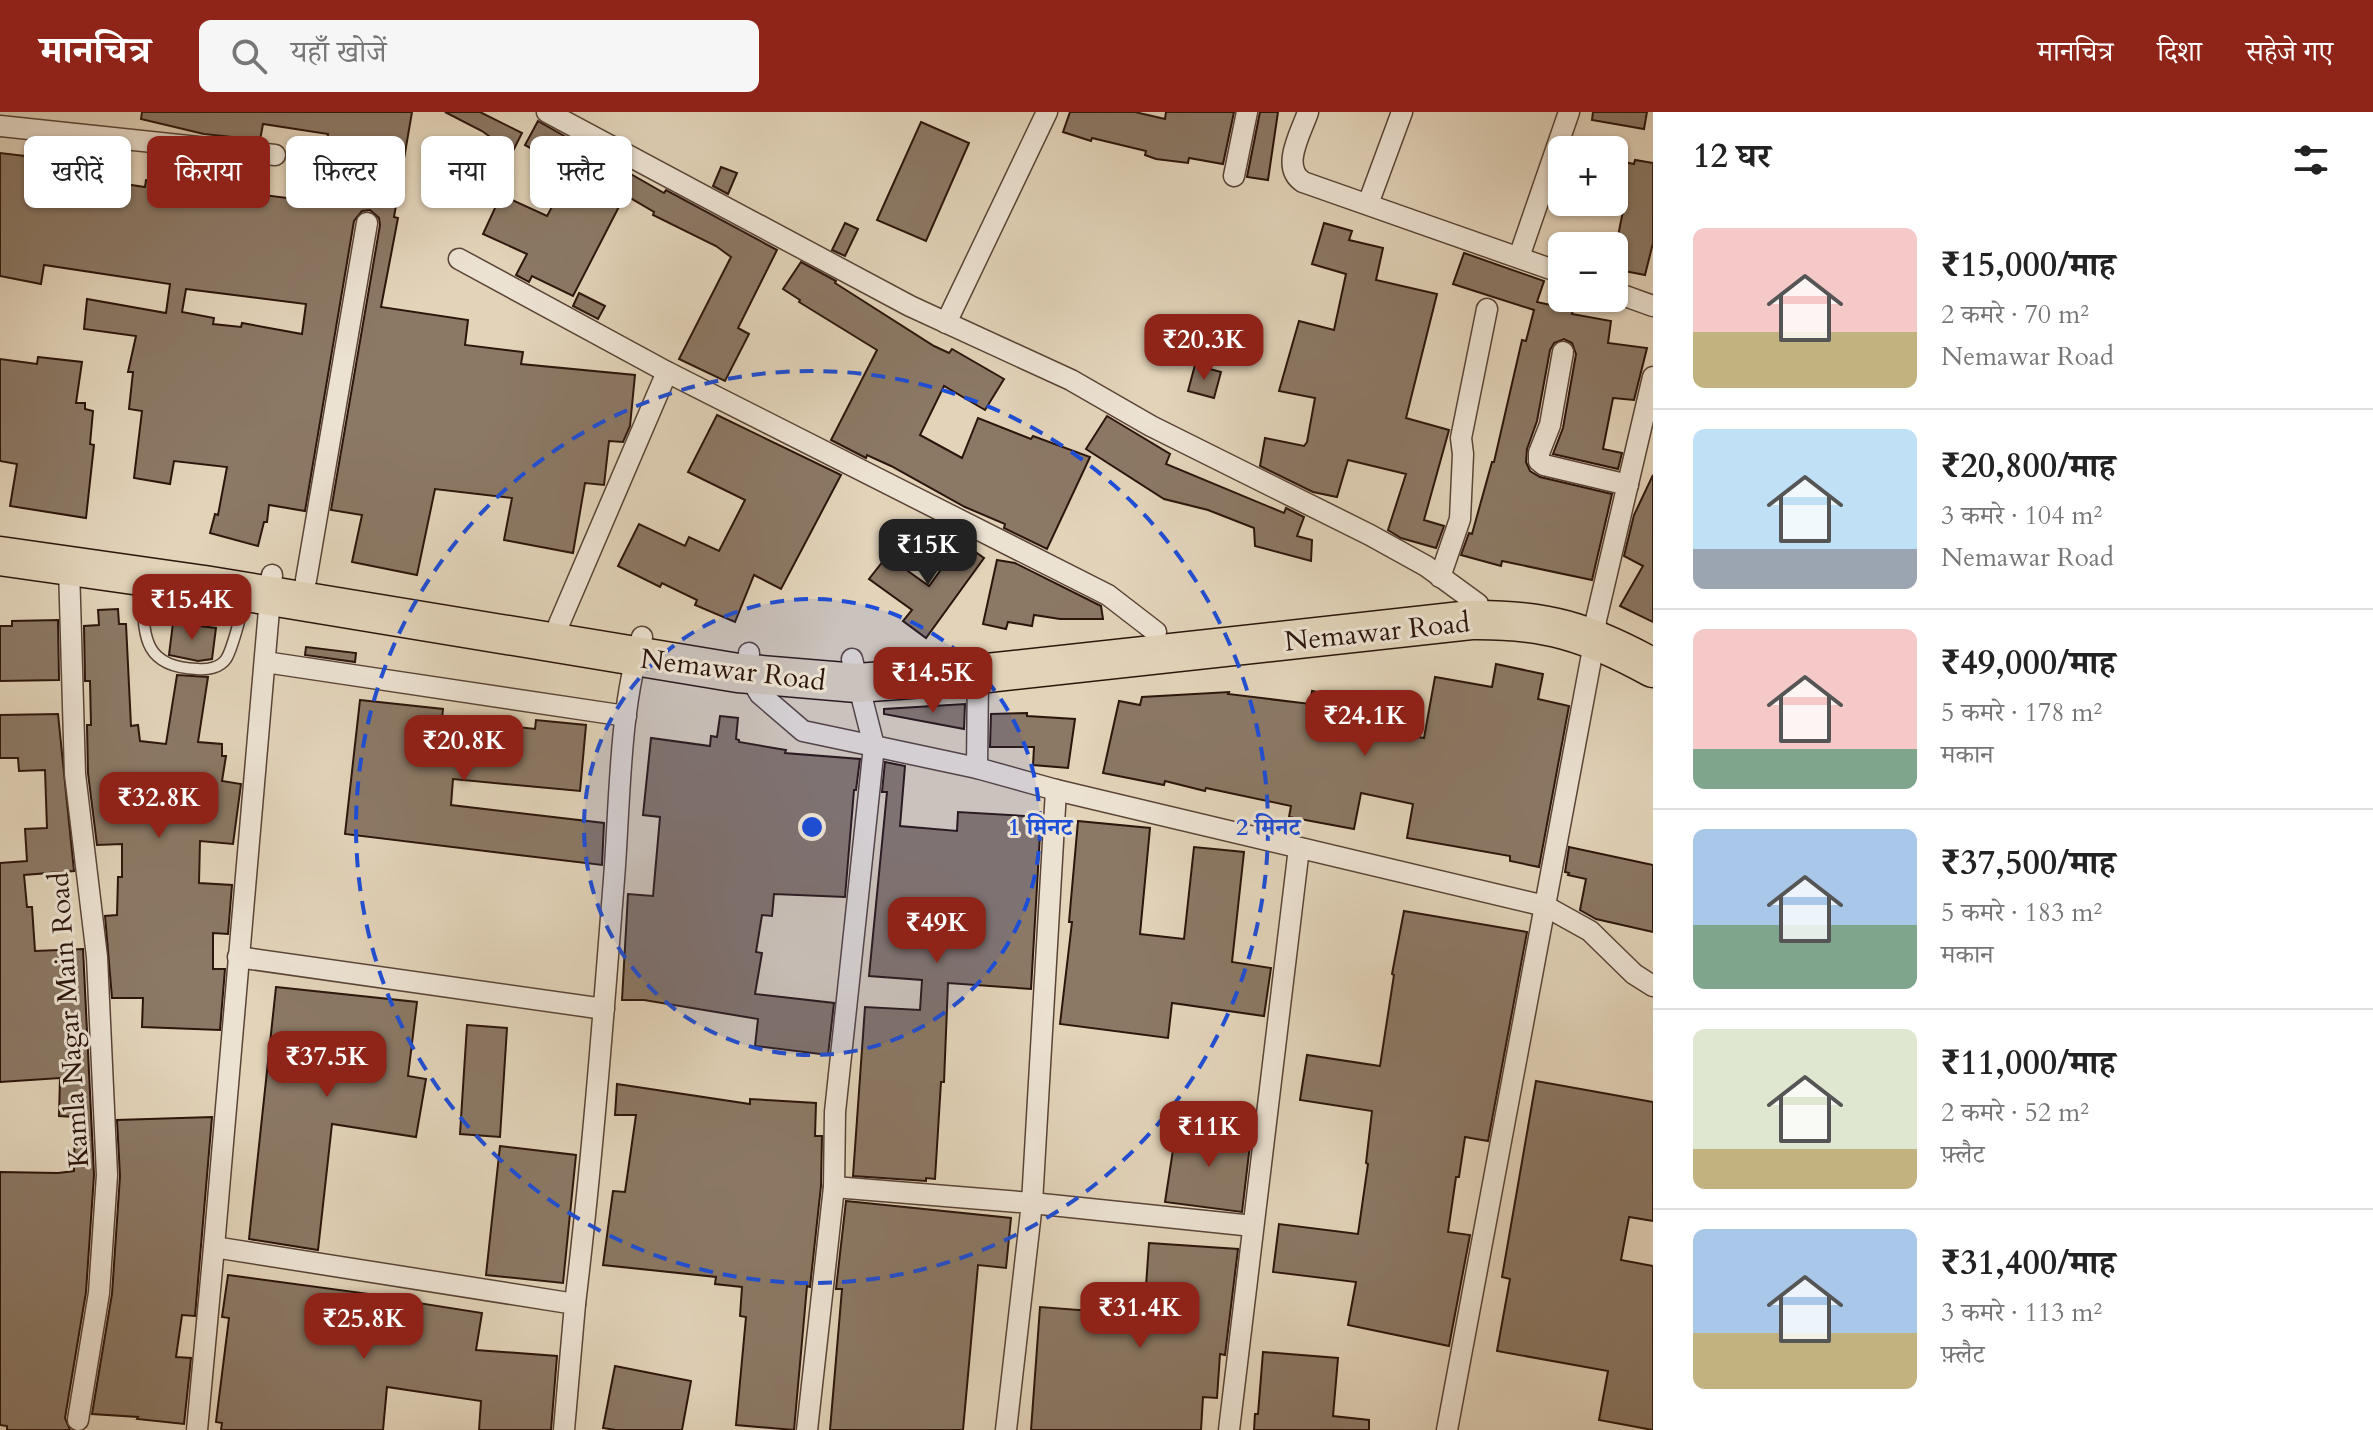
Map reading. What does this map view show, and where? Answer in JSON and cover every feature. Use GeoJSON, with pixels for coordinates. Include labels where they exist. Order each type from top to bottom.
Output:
{"type":"FeatureCollection","features":[{"type":"Feature","properties":{"kind":"highway","name":"Nemawar Road"},"geometry":{"type":"LineString","coordinates":[[0,533],[274,586],[638,647],[748,663],[817,660],[854,671],[978,674],[1471,620],[1514,620],[1595,629],[1623,628],[1653,646]]}},
{"type":"Feature","properties":{"kind":"highway","name":"Nemawar Road"},"geometry":{"type":"LineString","coordinates":[[0,556],[141,577],[274,586],[559,624],[638,647]]}},
{"type":"Feature","properties":{"kind":"highway","name":"Nemawar Road"},"geometry":{"type":"LineString","coordinates":[[854,671],[929,658],[1156,632],[1478,604],[1557,607],[1653,668]]}},
{"type":"Feature","properties":{"kind":"street"},"geometry":{"type":"LineString","coordinates":[[547,112],[946,323],[1071,380],[1151,426],[1370,535],[1478,604]]}},
{"type":"Feature","properties":{"kind":"street"},"geometry":{"type":"LineString","coordinates":[[946,323],[1047,112]]}},
{"type":"Feature","properties":{"kind":"street"},"geometry":{"type":"LineString","coordinates":[[1234,176],[1247,112]]}},
{"type":"Feature","properties":{"kind":"street"},"geometry":{"type":"LineString","coordinates":[[1308,112],[1291,161],[1294,175],[1303,182],[1548,268]]}},
{"type":"Feature","properties":{"kind":"street"},"geometry":{"type":"LineString","coordinates":[[1368,204],[1402,112]]}},
{"type":"Feature","properties":{"kind":"street"},"geometry":{"type":"LineString","coordinates":[[1519,257],[1569,112]]}},
{"type":"Feature","properties":{"kind":"street"},"geometry":{"type":"LineString","coordinates":[[0,126],[275,155]]}},
{"type":"Feature","properties":{"kind":"street"},"geometry":{"type":"LineString","coordinates":[[197,1430],[274,586],[367,223]]}},
{"type":"Feature","properties":{"kind":"street"},"geometry":{"type":"LineString","coordinates":[[459,259],[667,372],[1108,595],[1156,632]]}},
{"type":"Feature","properties":{"kind":"street"},"geometry":{"type":"LineString","coordinates":[[1628,297],[1653,306]]}},
{"type":"Feature","properties":{"kind":"street"},"geometry":{"type":"LineString","coordinates":[[1440,577],[1460,519],[1461,438],[1487,309]]}},
{"type":"Feature","properties":{"kind":"street"},"geometry":{"type":"LineString","coordinates":[[1563,352],[1550,425],[1539,461],[1544,465],[1628,485]]}},
{"type":"Feature","properties":{"kind":"street"},"geometry":{"type":"LineString","coordinates":[[559,624],[667,372]]}},
{"type":"Feature","properties":{"kind":"street"},"geometry":{"type":"LineString","coordinates":[[1447,1430],[1595,629],[1653,377]]}},
{"type":"Feature","properties":{"kind":"street","name":"Kamla Nagar Main Road"},"geometry":{"type":"LineString","coordinates":[[69,567],[75,774],[97,957],[107,1175],[99,1293],[78,1420]]}},
{"type":"Feature","properties":{"kind":"street"},"geometry":{"type":"LineString","coordinates":[[564,1430],[604,1009],[626,716],[638,647]]}},
{"type":"Feature","properties":{"kind":"street"},"geometry":{"type":"LineString","coordinates":[[265,662],[626,716]]}},
{"type":"Feature","properties":{"kind":"street"},"geometry":{"type":"LineString","coordinates":[[748,663],[760,694],[803,731],[977,768],[1056,790],[1545,906],[1590,931],[1634,974],[1653,986]]}},
{"type":"Feature","properties":{"kind":"street"},"geometry":{"type":"LineString","coordinates":[[807,1430],[834,1187],[835,1112],[874,746],[854,671]]}},
{"type":"Feature","properties":{"kind":"street"},"geometry":{"type":"LineString","coordinates":[[977,768],[978,674]]}},
{"type":"Feature","properties":{"kind":"street"},"geometry":{"type":"LineString","coordinates":[[1006,1430],[1032,1203],[1056,790]]}},
{"type":"Feature","properties":{"kind":"street"},"geometry":{"type":"LineString","coordinates":[[1229,1430],[1299,848]]}},
{"type":"Feature","properties":{"kind":"street"},"geometry":{"type":"LineString","coordinates":[[238,957],[604,1009]]}},
{"type":"Feature","properties":{"kind":"street"},"geometry":{"type":"LineString","coordinates":[[834,1187],[1032,1203],[1253,1226]]}},
{"type":"Feature","properties":{"kind":"street"},"geometry":{"type":"LineString","coordinates":[[214,1247],[575,1304]]}},
{"type":"Feature","properties":{"kind":"lane"},"geometry":{"type":"LineString","coordinates":[[141,577],[145,638],[151,652],[163,661],[194,669],[213,668],[226,660],[274,586]]}},
{"type":"Feature","properties":{"kind":"building"},"geometry":{"type":"Polygon","coordinates":[[[142,112],[412,112],[405,153],[405,136],[328,136],[263,124],[261,136],[204,134],[141,119],[142,112]]]}},
{"type":"Feature","properties":{"kind":"building"},"geometry":{"type":"Polygon","coordinates":[[[445,112],[480,112],[522,133],[514,149],[514,136],[489,136],[445,112]]]}},
{"type":"Feature","properties":{"kind":"building"},"geometry":{"type":"Polygon","coordinates":[[[1070,112],[1135,112],[1165,119],[1166,112],[1234,112],[1223,164],[1189,158],[1188,163],[1156,159],[1145,155],[1146,151],[1092,138],[1091,141],[1063,132],[1070,112]]]}},
{"type":"Feature","properties":{"kind":"building"},"geometry":{"type":"Polygon","coordinates":[[[1260,112],[1278,112],[1268,180],[1247,177],[1260,112]]]}},
{"type":"Feature","properties":{"kind":"building"},"geometry":{"type":"Polygon","coordinates":[[[1593,112],[1647,112],[1644,129],[1592,120],[1593,112]]]}},
{"type":"Feature","properties":{"kind":"building"},"geometry":{"type":"Polygon","coordinates":[[[538,121],[564,136],[530,136],[530,148],[525,145],[538,121]]]}},
{"type":"Feature","properties":{"kind":"building"},"geometry":{"type":"Polygon","coordinates":[[[921,122],[969,143],[926,241],[877,220],[921,122]]]}},
{"type":"Feature","properties":{"kind":"building"},"geometry":{"type":"Polygon","coordinates":[[[0,153],[24,156],[24,208],[131,208],[131,185],[145,187],[146,180],[147,208],[270,208],[270,196],[286,198],[286,208],[396,208],[394,217],[398,218],[381,307],[468,320],[465,345],[523,352],[521,364],[635,375],[630,426],[623,442],[609,441],[604,485],[585,483],[573,553],[504,540],[512,498],[435,489],[417,575],[352,562],[362,515],[331,510],[380,225],[379,218],[370,210],[362,211],[354,221],[305,511],[269,505],[267,522],[264,522],[258,546],[210,533],[215,514],[218,515],[227,467],[174,461],[170,484],[134,478],[142,411],[129,409],[133,372],[128,372],[136,336],[84,329],[87,299],[166,313],[170,284],[44,265],[41,284],[0,276],[0,153]],[[186,289],[182,312],[214,318],[213,324],[241,327],[242,323],[302,334],[306,304],[186,289]]]}},
{"type":"Feature","properties":{"kind":"building"},"geometry":{"type":"Polygon","coordinates":[[[1635,160],[1653,163],[1653,243],[1645,275],[1628,272],[1628,232],[1619,232],[1622,216],[1628,216],[1628,163],[1634,164],[1635,160]]]}},
{"type":"Feature","properties":{"kind":"building"},"geometry":{"type":"Polygon","coordinates":[[[721,167],[737,173],[728,194],[713,186],[721,167]]]}},
{"type":"Feature","properties":{"kind":"building"},"geometry":{"type":"Polygon","coordinates":[[[632,175],[777,250],[738,328],[749,334],[725,381],[679,359],[731,257],[716,246],[653,215],[654,212],[632,199],[632,175]]]}},
{"type":"Feature","properties":{"kind":"building"},"geometry":{"type":"Polygon","coordinates":[[[514,201],[547,216],[551,208],[618,208],[573,296],[532,276],[529,282],[516,275],[527,254],[483,234],[495,208],[514,208],[514,201]]]}},
{"type":"Feature","properties":{"kind":"building"},"geometry":{"type":"Polygon","coordinates":[[[845,223],[858,229],[845,256],[832,250],[845,223]]]}},
{"type":"Feature","properties":{"kind":"building"},"geometry":{"type":"Polygon","coordinates":[[[1324,223],[1352,231],[1349,240],[1383,248],[1376,280],[1437,294],[1406,418],[1449,430],[1424,520],[1444,526],[1436,548],[1401,538],[1388,530],[1406,474],[1348,460],[1337,497],[1313,492],[1260,466],[1265,438],[1304,446],[1307,442],[1315,398],[1279,391],[1299,321],[1334,330],[1346,274],[1312,264],[1324,223]]]}},
{"type":"Feature","properties":{"kind":"building"},"geometry":{"type":"Polygon","coordinates":[[[1464,253],[1544,281],[1537,302],[1548,304],[1548,312],[1572,312],[1611,321],[1608,343],[1647,348],[1634,400],[1613,398],[1603,449],[1622,453],[1618,469],[1553,454],[1563,428],[1576,354],[1572,343],[1564,339],[1554,343],[1550,350],[1526,462],[1530,471],[1540,477],[1612,494],[1592,580],[1502,561],[1501,566],[1461,555],[1469,533],[1472,534],[1494,462],[1522,340],[1526,341],[1534,310],[1453,284],[1464,253]]]}},
{"type":"Feature","properties":{"kind":"building"},"geometry":{"type":"Polygon","coordinates":[[[801,262],[836,281],[934,346],[949,353],[952,349],[1004,379],[985,410],[944,386],[920,435],[962,458],[978,418],[1031,439],[1033,436],[1090,457],[1047,549],[891,466],[867,455],[866,458],[831,440],[877,350],[783,289],[801,262]]]}},
{"type":"Feature","properties":{"kind":"building"},"geometry":{"type":"Polygon","coordinates":[[[579,293],[605,306],[598,319],[573,306],[579,293]]]}},
{"type":"Feature","properties":{"kind":"building"},"geometry":{"type":"Polygon","coordinates":[[[38,357],[82,362],[76,403],[85,403],[85,409],[93,411],[90,444],[94,445],[86,518],[10,506],[17,464],[0,461],[0,359],[37,364],[38,357]]]}},
{"type":"Feature","properties":{"kind":"building"},"geometry":{"type":"Polygon","coordinates":[[[1195,365],[1221,372],[1214,398],[1188,391],[1195,365]]]}},
{"type":"Feature","properties":{"kind":"building"},"geometry":{"type":"Polygon","coordinates":[[[717,415],[841,475],[781,589],[754,575],[735,622],[695,605],[697,600],[662,583],[660,587],[618,566],[639,524],[685,546],[689,537],[719,551],[745,500],[688,472],[717,415]]]}},
{"type":"Feature","properties":{"kind":"building"},"geometry":{"type":"Polygon","coordinates":[[[1107,416],[1170,454],[1166,464],[1284,513],[1286,508],[1304,517],[1297,536],[1312,540],[1311,561],[1255,546],[1254,528],[1208,510],[1164,499],[1086,449],[1107,416]]]}},
{"type":"Feature","properties":{"kind":"building"},"geometry":{"type":"Polygon","coordinates":[[[1653,475],[1653,622],[1620,606],[1643,566],[1624,556],[1634,515],[1653,475]]]}},
{"type":"Feature","properties":{"kind":"building"},"geometry":{"type":"Polygon","coordinates":[[[961,542],[984,558],[926,638],[903,621],[912,610],[869,579],[887,556],[929,586],[961,542]]]}},
{"type":"Feature","properties":{"kind":"building"},"geometry":{"type":"Polygon","coordinates":[[[997,560],[1015,563],[1101,606],[1103,619],[1060,619],[1034,615],[1032,626],[1008,622],[1006,629],[983,624],[997,560]]]}},
{"type":"Feature","properties":{"kind":"building"},"geometry":{"type":"Polygon","coordinates":[[[118,609],[119,624],[126,624],[131,726],[138,725],[140,741],[166,744],[177,675],[208,677],[198,742],[222,744],[222,756],[226,756],[222,781],[241,784],[233,844],[200,841],[199,883],[232,885],[228,934],[213,933],[213,969],[225,969],[220,1030],[142,1027],[143,998],[112,998],[105,916],[117,915],[122,844],[97,845],[88,773],[90,681],[85,681],[84,626],[99,625],[98,610],[118,609]]]}},
{"type":"Feature","properties":{"kind":"building"},"geometry":{"type":"Polygon","coordinates":[[[58,620],[59,680],[0,681],[0,626],[12,626],[12,621],[58,620]]]}},
{"type":"Feature","properties":{"kind":"building"},"geometry":{"type":"Polygon","coordinates":[[[173,623],[216,628],[212,659],[198,661],[169,655],[173,623]]]}},
{"type":"Feature","properties":{"kind":"building"},"geometry":{"type":"Polygon","coordinates":[[[306,647],[356,653],[355,662],[305,655],[306,647]]]}},
{"type":"Feature","properties":{"kind":"building"},"geometry":{"type":"Polygon","coordinates":[[[1496,664],[1543,674],[1538,699],[1569,706],[1539,867],[1510,861],[1510,856],[1407,838],[1413,804],[1361,793],[1354,829],[1289,817],[1291,806],[1206,788],[1205,791],[1165,781],[1164,785],[1103,773],[1119,701],[1140,705],[1142,697],[1229,692],[1310,704],[1312,691],[1377,703],[1372,729],[1424,738],[1435,677],[1492,687],[1496,664]]]}},
{"type":"Feature","properties":{"kind":"building"},"geometry":{"type":"Polygon","coordinates":[[[360,700],[443,709],[442,719],[535,729],[536,720],[586,725],[580,791],[453,779],[451,805],[604,823],[602,865],[345,834],[360,700]]]}},
{"type":"Feature","properties":{"kind":"building"},"geometry":{"type":"Polygon","coordinates":[[[965,704],[964,729],[884,714],[884,709],[965,704]]]}},
{"type":"Feature","properties":{"kind":"building"},"geometry":{"type":"Polygon","coordinates":[[[1027,713],[1027,716],[1075,719],[1068,768],[1033,765],[1034,747],[990,747],[991,714],[1027,713]]]}},
{"type":"Feature","properties":{"kind":"building"},"geometry":{"type":"Polygon","coordinates":[[[58,714],[74,871],[24,875],[27,907],[32,907],[35,951],[83,949],[94,1175],[86,1292],[65,1418],[70,1430],[7,1430],[7,1426],[0,1425],[0,1172],[74,1171],[75,1117],[59,1116],[60,1078],[0,1082],[0,863],[27,861],[25,829],[47,828],[45,770],[19,771],[18,758],[0,758],[0,715],[58,714]]]}},
{"type":"Feature","properties":{"kind":"building"},"geometry":{"type":"Polygon","coordinates":[[[720,716],[738,718],[736,739],[739,742],[786,750],[785,753],[860,759],[854,790],[845,897],[774,894],[772,916],[762,915],[756,952],[762,953],[755,994],[834,1003],[828,1055],[755,1046],[758,1019],[644,1000],[622,1000],[628,894],[653,896],[660,817],[643,815],[651,738],[710,746],[711,736],[717,737],[720,716]]]}},
{"type":"Feature","properties":{"kind":"building"},"geometry":{"type":"Polygon","coordinates":[[[885,762],[905,766],[900,826],[957,831],[958,812],[1041,817],[1031,989],[948,983],[944,1082],[941,1082],[935,1179],[926,1178],[926,1181],[853,1176],[865,1007],[920,1010],[922,980],[869,976],[887,792],[882,792],[885,762]]]}},
{"type":"Feature","properties":{"kind":"building"},"geometry":{"type":"Polygon","coordinates":[[[1078,821],[1150,828],[1140,934],[1184,939],[1194,847],[1244,852],[1232,962],[1271,968],[1264,1016],[1172,1003],[1168,1038],[1060,1024],[1072,922],[1069,922],[1078,821]]]}},
{"type":"Feature","properties":{"kind":"building"},"geometry":{"type":"Polygon","coordinates":[[[1569,847],[1653,865],[1653,932],[1596,919],[1580,910],[1586,879],[1565,872],[1569,847]]]}},
{"type":"Feature","properties":{"kind":"building"},"geometry":{"type":"Polygon","coordinates":[[[1404,911],[1527,932],[1488,1141],[1465,1137],[1459,1177],[1456,1177],[1448,1232],[1470,1235],[1449,1346],[1348,1325],[1356,1282],[1273,1272],[1279,1224],[1358,1234],[1372,1111],[1300,1100],[1307,1055],[1380,1066],[1404,911]]]}},
{"type":"Feature","properties":{"kind":"building"},"geometry":{"type":"Polygon","coordinates":[[[276,987],[417,1002],[408,1076],[426,1079],[416,1137],[332,1124],[318,1250],[249,1239],[276,987]]]}},
{"type":"Feature","properties":{"kind":"building"},"geometry":{"type":"Polygon","coordinates":[[[467,1025],[507,1028],[500,1137],[460,1134],[467,1025]]]}},
{"type":"Feature","properties":{"kind":"building"},"geometry":{"type":"Polygon","coordinates":[[[1536,1081],[1653,1102],[1653,1221],[1629,1217],[1621,1260],[1653,1266],[1653,1430],[1599,1420],[1608,1371],[1497,1351],[1510,1279],[1502,1277],[1536,1081]]]}},
{"type":"Feature","properties":{"kind":"building"},"geometry":{"type":"Polygon","coordinates":[[[617,1084],[750,1104],[750,1099],[816,1103],[815,1136],[822,1136],[821,1186],[810,1287],[807,1286],[794,1430],[736,1425],[746,1317],[740,1316],[742,1287],[715,1284],[716,1277],[603,1265],[613,1191],[625,1192],[636,1115],[615,1115],[617,1084]]]}},
{"type":"Feature","properties":{"kind":"building"},"geometry":{"type":"Polygon","coordinates":[[[212,1117],[195,1316],[182,1315],[176,1357],[191,1358],[184,1424],[92,1414],[112,1294],[120,1176],[117,1120],[212,1117]]]}},
{"type":"Feature","properties":{"kind":"building"},"geometry":{"type":"Polygon","coordinates":[[[1177,1124],[1251,1136],[1242,1212],[1165,1202],[1177,1124]]]}},
{"type":"Feature","properties":{"kind":"building"},"geometry":{"type":"Polygon","coordinates":[[[500,1146],[576,1155],[563,1283],[486,1275],[500,1146]]]}},
{"type":"Feature","properties":{"kind":"building"},"geometry":{"type":"Polygon","coordinates":[[[846,1201],[1011,1218],[1006,1268],[978,1265],[963,1430],[830,1430],[842,1289],[836,1289],[846,1201]]]}},
{"type":"Feature","properties":{"kind":"building"},"geometry":{"type":"Polygon","coordinates":[[[1149,1243],[1238,1249],[1225,1355],[1220,1354],[1217,1398],[1203,1397],[1201,1430],[1031,1430],[1040,1307],[1144,1315],[1149,1243]]]}},
{"type":"Feature","properties":{"kind":"building"},"geometry":{"type":"Polygon","coordinates":[[[228,1275],[399,1298],[482,1313],[476,1350],[557,1356],[551,1430],[479,1430],[481,1401],[387,1387],[383,1430],[221,1430],[222,1423],[216,1422],[229,1318],[222,1317],[228,1275]]]}},
{"type":"Feature","properties":{"kind":"building"},"geometry":{"type":"Polygon","coordinates":[[[1263,1352],[1338,1358],[1333,1416],[1369,1420],[1369,1430],[1254,1430],[1263,1352]]]}},
{"type":"Feature","properties":{"kind":"building"},"geometry":{"type":"Polygon","coordinates":[[[615,1366],[691,1381],[682,1430],[603,1428],[615,1366]]]}}]}
